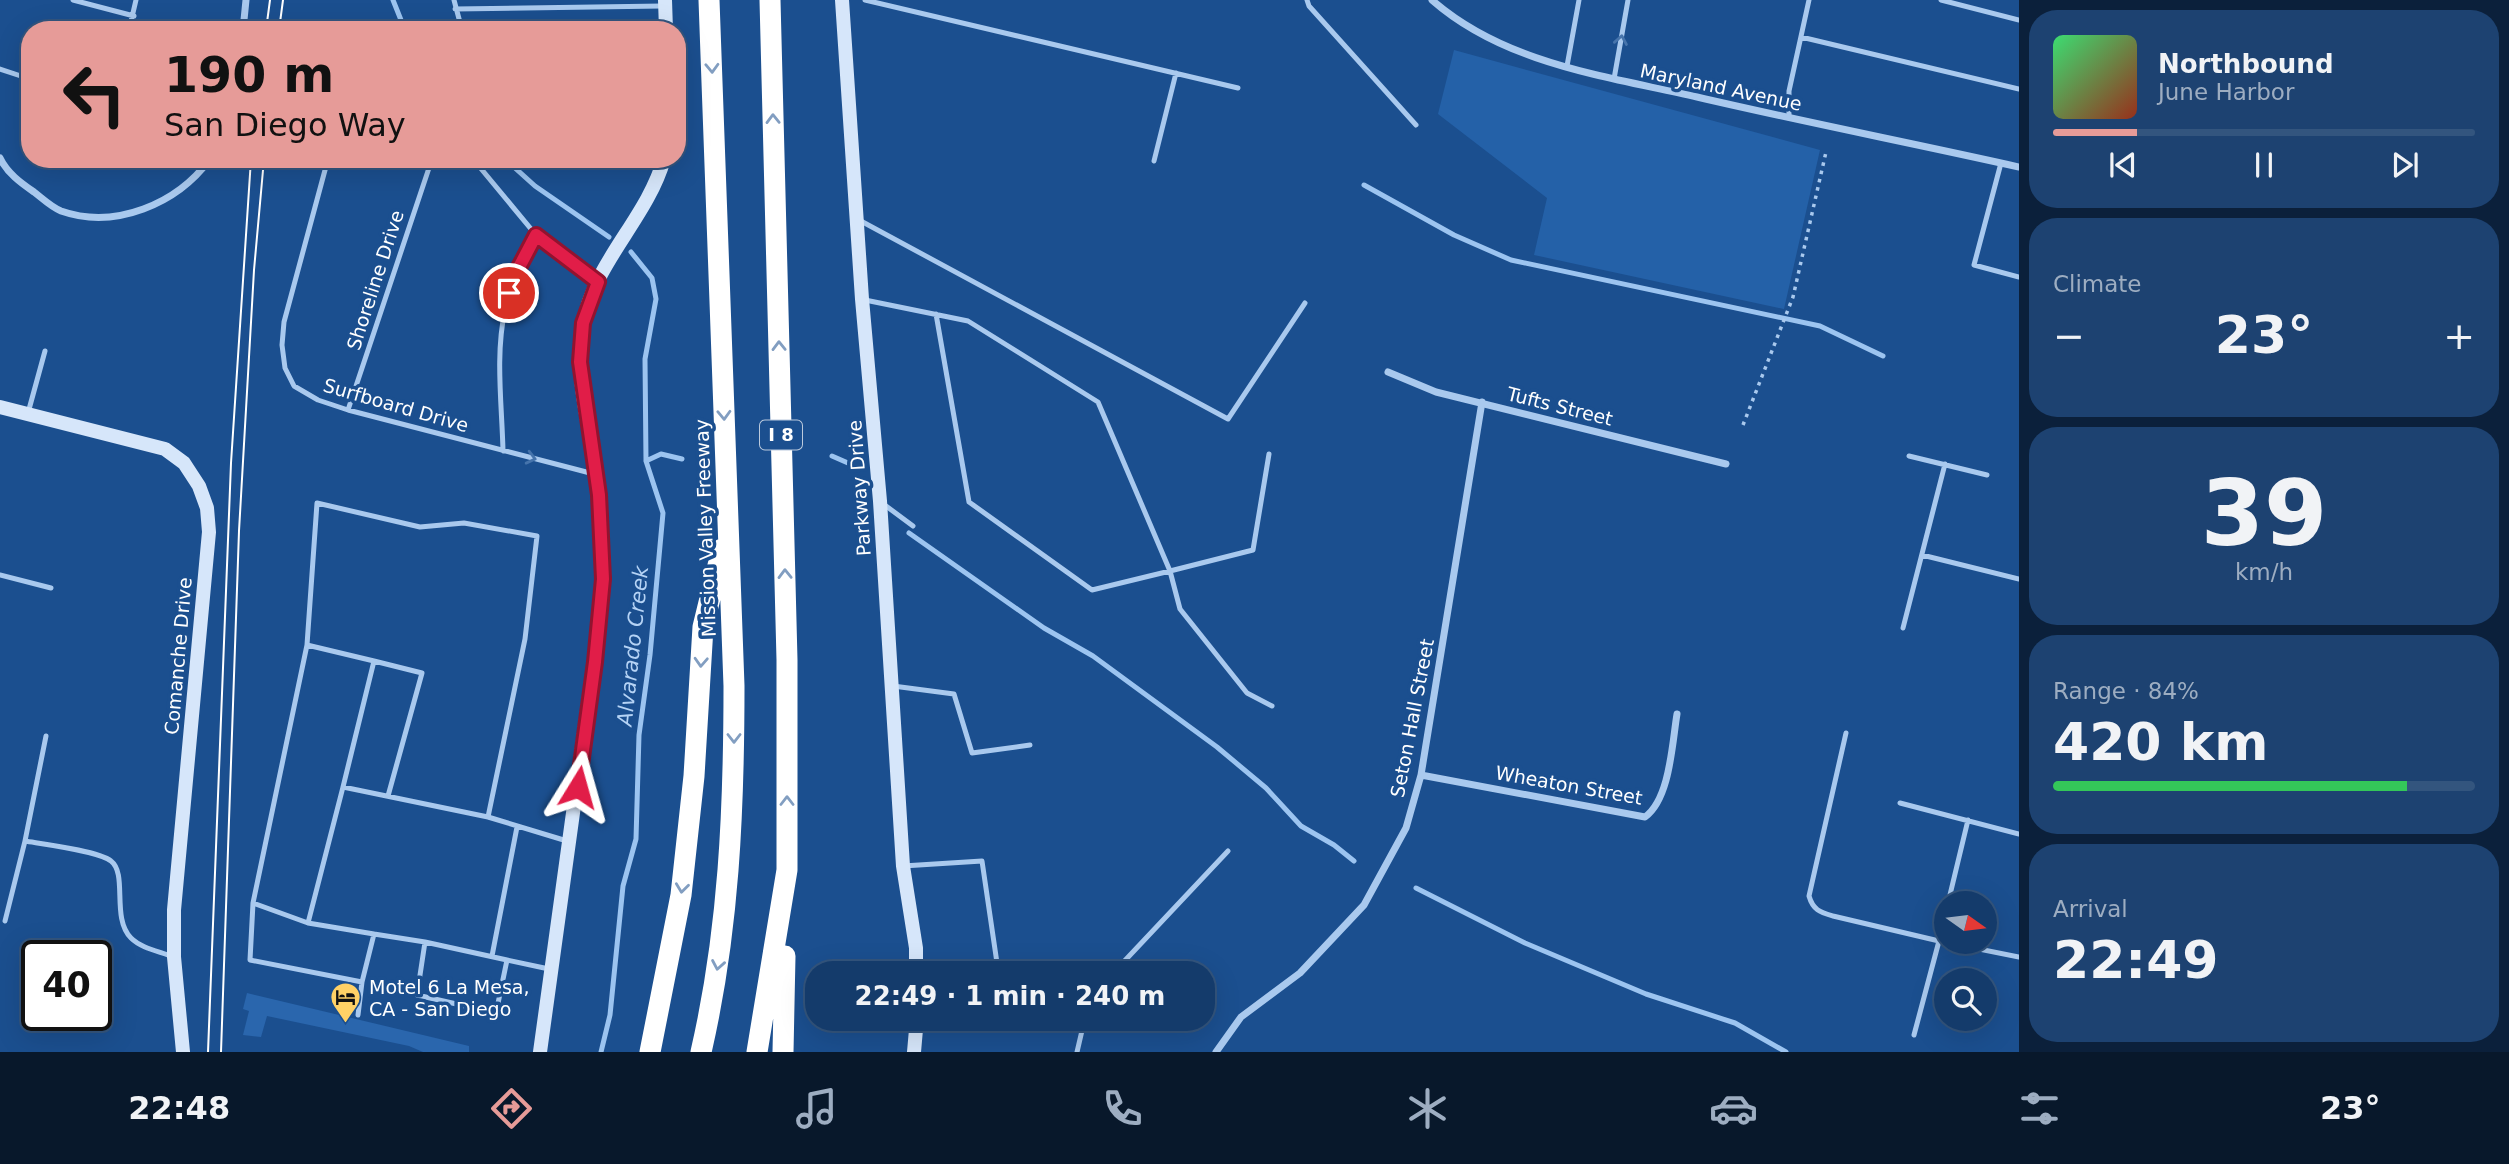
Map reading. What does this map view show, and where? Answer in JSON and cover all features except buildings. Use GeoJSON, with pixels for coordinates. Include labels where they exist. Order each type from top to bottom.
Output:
{"type":"FeatureCollection","features":[{"type":"Feature","properties":{"kind":"highway","name":"Mission Valley Freeway"},"geometry":{"type":"LineString","coordinates":[[701,1052],[719,958],[731,848],[734,700],[709,0]]}},
{"type":"Feature","properties":{"kind":"highway","name":"I 8"},"geometry":{"type":"LineString","coordinates":[[757,1052],[787,870],[787,660],[770,0]]}},
{"type":"Feature","properties":{"kind":"highway"},"geometry":{"type":"LineString","coordinates":[[650,1052],[681,895],[694,776],[703,627],[728,523]]}},
{"type":"Feature","properties":{"kind":"highway"},"geometry":{"type":"LineString","coordinates":[[783,1052],[787,870]]}},
{"type":"Feature","properties":{"kind":"street"},"geometry":{"type":"LineString","coordinates":[[244,21],[246,0]]}},
{"type":"Feature","properties":{"kind":"street","name":"Parkway Drive"},"geometry":{"type":"LineString","coordinates":[[842,0],[862,299],[880,501],[903,866],[916,961]]}},
{"type":"Feature","properties":{"kind":"street","name":"Maryland Avenue"},"geometry":{"type":"LineString","coordinates":[[1432,0],[1490,41],[1567,66],[1789,118],[2019,166]]}},
{"type":"Feature","properties":{"kind":"street"},"geometry":{"type":"LineString","coordinates":[[665,3],[666,21]]}},
{"type":"Feature","properties":{"kind":"street"},"geometry":{"type":"LineString","coordinates":[[0,158],[19,181],[58,210],[88,218],[128,214],[161,202],[190,183],[202,168]]}},
{"type":"Feature","properties":{"kind":"street"},"geometry":{"type":"LineString","coordinates":[[540,1052],[601,610],[604,549],[597,475],[580,362],[583,323],[598,282],[653,190],[660,168]]}},
{"type":"Feature","properties":{"kind":"street","name":"Tufts Street"},"geometry":{"type":"LineString","coordinates":[[1388,372],[1436,391],[1726,464]]}},
{"type":"Feature","properties":{"kind":"street","name":"Seton Hall Street"},"geometry":{"type":"LineString","coordinates":[[1216,1052],[1241,1017],[1300,973],[1363,905],[1406,828],[1421,775],[1482,402]]}},
{"type":"Feature","properties":{"kind":"street","name":"Comanche Drive"},"geometry":{"type":"LineString","coordinates":[[0,409],[28,413],[165,449],[190,471],[207,508],[209,532],[174,910],[174,957],[183,1052]]}},
{"type":"Feature","properties":{"kind":"street","name":"Wheaton Street"},"geometry":{"type":"LineString","coordinates":[[1421,775],[1645,817],[1655,809],[1663,789],[1677,714]]}},
{"type":"Feature","properties":{"kind":"street"},"geometry":{"type":"LineString","coordinates":[[914,1052],[916,1031]]}},
{"type":"Feature","properties":{"kind":"lane"},"geometry":{"type":"LineString","coordinates":[[73,0],[134,16]]}},
{"type":"Feature","properties":{"kind":"lane"},"geometry":{"type":"LineString","coordinates":[[132,21],[136,0]]}},
{"type":"Feature","properties":{"kind":"lane"},"geometry":{"type":"LineString","coordinates":[[454,0],[459,21]]}},
{"type":"Feature","properties":{"kind":"lane"},"geometry":{"type":"LineString","coordinates":[[865,0],[1238,88]]}},
{"type":"Feature","properties":{"kind":"lane"},"geometry":{"type":"LineString","coordinates":[[1307,0],[1309,6],[1416,125]]}},
{"type":"Feature","properties":{"kind":"lane"},"geometry":{"type":"LineString","coordinates":[[1567,66],[1579,0]]}},
{"type":"Feature","properties":{"kind":"lane"},"geometry":{"type":"LineString","coordinates":[[1614,79],[1628,0]]}},
{"type":"Feature","properties":{"kind":"lane"},"geometry":{"type":"LineString","coordinates":[[1789,118],[1790,92],[1809,0]]}},
{"type":"Feature","properties":{"kind":"lane"},"geometry":{"type":"LineString","coordinates":[[1941,0],[2019,20]]}},
{"type":"Feature","properties":{"kind":"lane"},"geometry":{"type":"LineString","coordinates":[[455,9],[665,3]]}},
{"type":"Feature","properties":{"kind":"lane"},"geometry":{"type":"LineString","coordinates":[[1801,37],[2019,89]]}},
{"type":"Feature","properties":{"kind":"lane"},"geometry":{"type":"LineString","coordinates":[[0,69],[21,76]]}},
{"type":"Feature","properties":{"kind":"lane"},"geometry":{"type":"LineString","coordinates":[[1154,161],[1176,73]]}},
{"type":"Feature","properties":{"kind":"lane"},"geometry":{"type":"LineString","coordinates":[[2001,163],[1974,265],[2019,277]]}},
{"type":"Feature","properties":{"kind":"lane","name":"Surfboard Drive"},"geometry":{"type":"LineString","coordinates":[[326,168],[284,322],[282,345],[285,368],[294,386],[318,400],[348,410],[597,475]]}},
{"type":"Feature","properties":{"kind":"lane","name":"Shoreline Drive"},"geometry":{"type":"LineString","coordinates":[[348,410],[429,168]]}},
{"type":"Feature","properties":{"kind":"lane"},"geometry":{"type":"LineString","coordinates":[[480,168],[536,235],[598,282]]}},
{"type":"Feature","properties":{"kind":"lane"},"geometry":{"type":"LineString","coordinates":[[856,218],[1228,419],[1305,303]]}},
{"type":"Feature","properties":{"kind":"lane"},"geometry":{"type":"LineString","coordinates":[[503,451],[501,353],[504,312],[516,273],[536,235]]}},
{"type":"Feature","properties":{"kind":"lane"},"geometry":{"type":"LineString","coordinates":[[862,299],[968,321],[1098,402],[1170,571],[1180,609],[1247,693],[1272,706]]}},
{"type":"Feature","properties":{"kind":"lane"},"geometry":{"type":"LineString","coordinates":[[936,314],[969,502],[1092,590],[1253,550],[1269,454]]}},
{"type":"Feature","properties":{"kind":"lane"},"geometry":{"type":"LineString","coordinates":[[28,413],[45,351]]}},
{"type":"Feature","properties":{"kind":"lane"},"geometry":{"type":"LineString","coordinates":[[1909,456],[1987,475]]}},
{"type":"Feature","properties":{"kind":"lane"},"geometry":{"type":"LineString","coordinates":[[1903,628],[1945,464]]}},
{"type":"Feature","properties":{"kind":"lane"},"geometry":{"type":"LineString","coordinates":[[880,501],[914,526]]}},
{"type":"Feature","properties":{"kind":"lane"},"geometry":{"type":"LineString","coordinates":[[362,982],[250,960],[253,903],[307,645],[317,503],[420,527],[464,523],[537,536],[524,639],[488,817]]}},
{"type":"Feature","properties":{"kind":"lane"},"geometry":{"type":"LineString","coordinates":[[1922,555],[2019,579]]}},
{"type":"Feature","properties":{"kind":"lane"},"geometry":{"type":"LineString","coordinates":[[0,575],[51,589]]}},
{"type":"Feature","properties":{"kind":"lane"},"geometry":{"type":"LineString","coordinates":[[307,645],[422,673],[388,796]]}},
{"type":"Feature","properties":{"kind":"lane"},"geometry":{"type":"LineString","coordinates":[[308,923],[373,661]]}},
{"type":"Feature","properties":{"kind":"lane"},"geometry":{"type":"LineString","coordinates":[[890,686],[954,694],[972,753],[1030,745]]}},
{"type":"Feature","properties":{"kind":"lane"},"geometry":{"type":"LineString","coordinates":[[1846,733],[1809,895],[1812,905],[1818,912],[1934,940]]}},
{"type":"Feature","properties":{"kind":"lane"},"geometry":{"type":"LineString","coordinates":[[5,920],[26,841],[46,736]]}},
{"type":"Feature","properties":{"kind":"lane"},"geometry":{"type":"LineString","coordinates":[[343,787],[488,817],[570,842]]}},
{"type":"Feature","properties":{"kind":"lane"},"geometry":{"type":"LineString","coordinates":[[1900,803],[2019,834]]}},
{"type":"Feature","properties":{"kind":"lane"},"geometry":{"type":"LineString","coordinates":[[1951,891],[1968,820]]}},
{"type":"Feature","properties":{"kind":"lane"},"geometry":{"type":"LineString","coordinates":[[492,956],[517,827]]}},
{"type":"Feature","properties":{"kind":"lane"},"geometry":{"type":"LineString","coordinates":[[26,841],[111,861],[117,874],[120,912],[125,931],[139,944],[174,957]]}},
{"type":"Feature","properties":{"kind":"lane"},"geometry":{"type":"LineString","coordinates":[[903,866],[982,861],[997,963],[1116,970],[1228,851]]}},
{"type":"Feature","properties":{"kind":"lane"},"geometry":{"type":"LineString","coordinates":[[253,903],[308,923],[425,942],[553,970]]}},
{"type":"Feature","properties":{"kind":"lane"},"geometry":{"type":"LineString","coordinates":[[358,1015],[362,982],[374,934]]}},
{"type":"Feature","properties":{"kind":"lane"},"geometry":{"type":"LineString","coordinates":[[425,942],[417,995],[496,1013],[507,960]]}},
{"type":"Feature","properties":{"kind":"lane"},"geometry":{"type":"LineString","coordinates":[[1997,953],[2019,957]]}},
{"type":"Feature","properties":{"kind":"lane"},"geometry":{"type":"LineString","coordinates":[[1914,1035],[1936,954]]}},
{"type":"Feature","properties":{"kind":"lane"},"geometry":{"type":"LineString","coordinates":[[1077,1052],[1082,1031]]}},
{"type":"Feature","properties":{"kind":"path"},"geometry":{"type":"LineString","coordinates":[[1743,425],[1793,297],[1826,152]]}},
{"type":"Feature","properties":{"kind":"shaded area"},"geometry":{"type":"Polygon","coordinates":[[[1454,50],[1820,150],[1784,309],[1534,255],[1547,198],[1438,114],[1454,50]]]}},
{"type":"Feature","properties":{"kind":"waterway","name":"Alvarado Creek"},"geometry":{"type":"LineString","coordinates":[[393,0],[401,21]]}},
{"type":"Feature","properties":{"kind":"waterway","name":"Alvarado Creek"},"geometry":{"type":"LineString","coordinates":[[515,168],[535,186],[609,237]]}},
{"type":"Feature","properties":{"kind":"waterway"},"geometry":{"type":"LineString","coordinates":[[1364,185],[1454,235],[1511,260],[1820,326],[1883,356]]}},
{"type":"Feature","properties":{"kind":"waterway","name":"Alvarado Creek"},"geometry":{"type":"LineString","coordinates":[[601,1052],[610,1015],[623,886],[636,839],[639,735],[650,655],[663,513],[646,461],[645,359],[656,299],[652,278],[631,252]]}},
{"type":"Feature","properties":{"kind":"waterway"},"geometry":{"type":"LineString","coordinates":[[646,461],[661,454],[682,459]]}},
{"type":"Feature","properties":{"kind":"waterway"},"geometry":{"type":"LineString","coordinates":[[832,456],[848,463]]}},
{"type":"Feature","properties":{"kind":"waterway"},"geometry":{"type":"LineString","coordinates":[[909,533],[1044,628],[1093,656],[1217,747],[1266,788],[1301,826],[1334,845],[1354,861]]}},
{"type":"Feature","properties":{"kind":"waterway"},"geometry":{"type":"LineString","coordinates":[[1416,888],[1525,943],[1646,994],[1735,1023],[1786,1052]]}},
{"type":"Feature","properties":{"kind":"tram line"},"geometry":{"type":"LineString","coordinates":[[267,21],[270,0]]}},
{"type":"Feature","properties":{"kind":"tram line"},"geometry":{"type":"LineString","coordinates":[[280,21],[283,0]]}},
{"type":"Feature","properties":{"kind":"tram line"},"geometry":{"type":"LineString","coordinates":[[208,1052],[231,463],[250,168]]}},
{"type":"Feature","properties":{"kind":"tram line"},"geometry":{"type":"LineString","coordinates":[[221,1052],[239,531],[254,270],[263,168]]}},
{"type":"Feature","properties":{"kind":"place","name":"Motel 6 La Mesa, CA - San Diego"},"geometry":{"type":"Point","coordinates":[346,1025]}},
{"type":"Feature","properties":{"kind":"route"},"geometry":{"type":"LineString","coordinates":[[509,293],[536,235],[598,282],[583,323],[580,362],[597,475],[604,549],[603,579],[578,787]]}}]}
